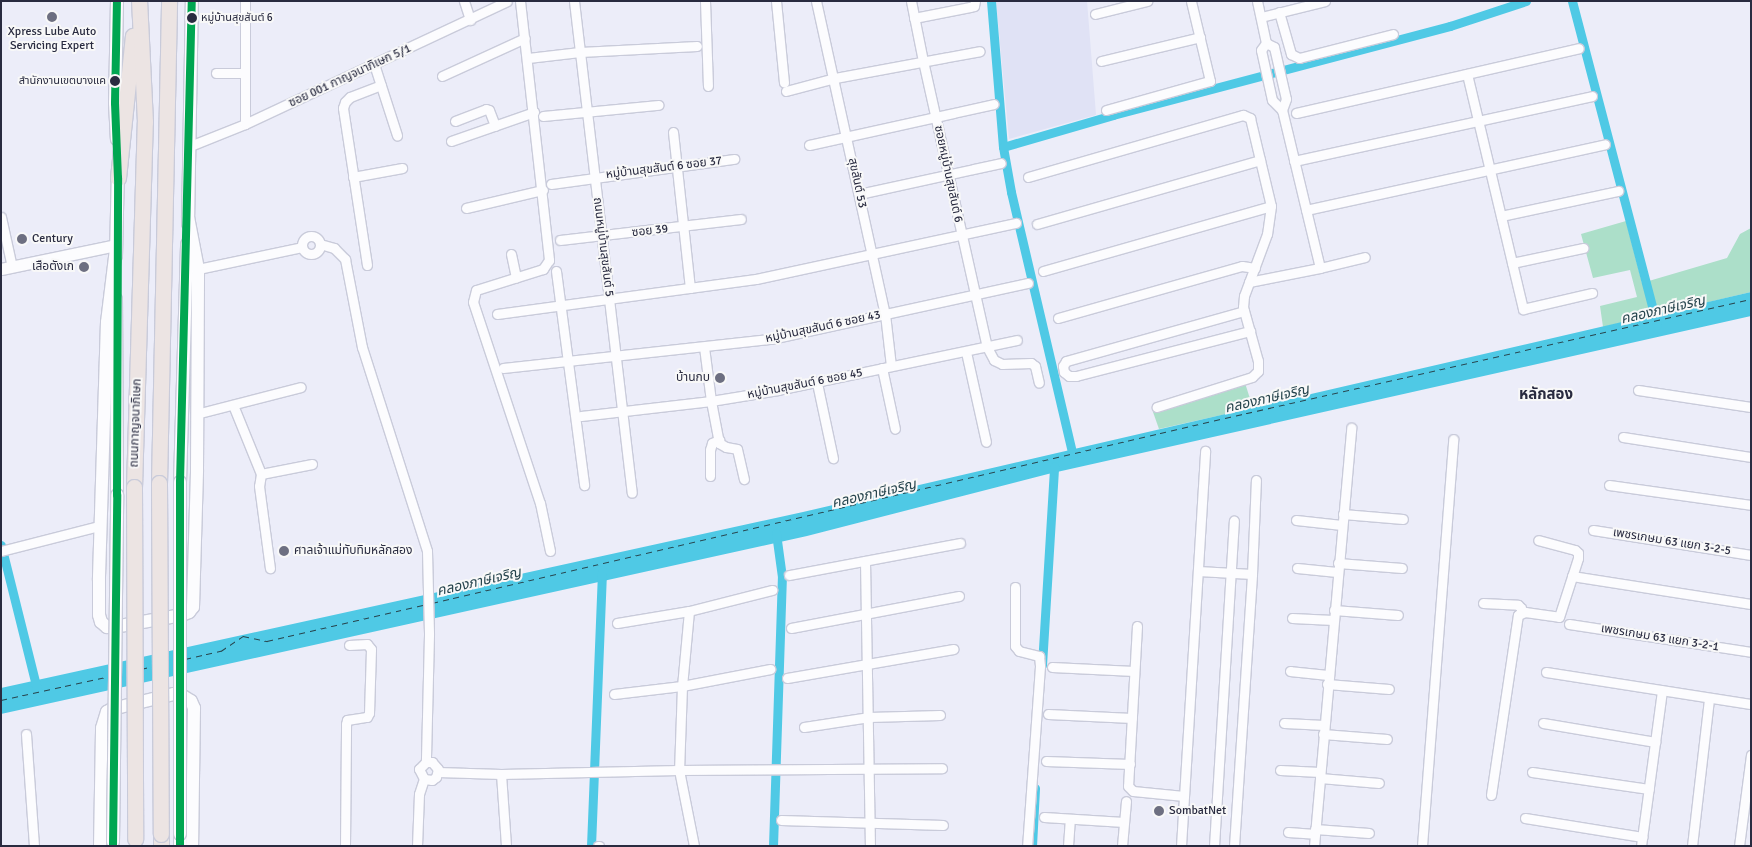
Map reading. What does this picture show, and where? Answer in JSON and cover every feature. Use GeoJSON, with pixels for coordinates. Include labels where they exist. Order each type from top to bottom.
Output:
{"type":"FeatureCollection","features":[{"type":"Feature","properties":{"kind":"highway"},"geometry":{"type":"LineString","coordinates":[[118,178],[138,1]]}},
{"type":"Feature","properties":{"kind":"highway","name":"ถนนกาญจนาภิเษก"},"geometry":{"type":"LineString","coordinates":[[135,842],[134,487],[145,122],[138,1]]}},
{"type":"Feature","properties":{"kind":"highway","name":"ถนนกาญจนาภิเษก"},"geometry":{"type":"LineString","coordinates":[[161,840],[159,483],[169,1]]}},
{"type":"Feature","properties":{"kind":"main road"},"geometry":{"type":"LineString","coordinates":[[113,844],[117,495],[116,247],[118,178],[115,103],[116,1]]}},
{"type":"Feature","properties":{"kind":"main road"},"geometry":{"type":"LineString","coordinates":[[180,840],[180,482],[190,146],[192,1]]}},
{"type":"Feature","properties":{"kind":"main road"},"geometry":{"type":"LineString","coordinates":[[116,247],[107,322],[99,526],[99,615],[101,622],[107,627],[189,612],[192,607],[198,269],[188,217]]}},
{"type":"Feature","properties":{"kind":"main road"},"geometry":{"type":"LineString","coordinates":[[100,846],[102,728],[106,712],[174,694],[183,696],[191,701],[194,708],[192,846]]}},
{"type":"Feature","properties":{"kind":"street"},"geometry":{"type":"LineString","coordinates":[[245,1],[245,124]]}},
{"type":"Feature","properties":{"kind":"street"},"geometry":{"type":"LineString","coordinates":[[464,1],[470,20]]}},
{"type":"Feature","properties":{"kind":"street","name":"ซอย 001 กาญจนาภิเษก 5/1"},"geometry":{"type":"LineString","coordinates":[[190,146],[245,124],[507,1]]}},
{"type":"Feature","properties":{"kind":"street"},"geometry":{"type":"LineString","coordinates":[[520,1],[538,114],[549,260],[543,269],[476,290],[473,302],[540,503],[550,551]]}},
{"type":"Feature","properties":{"kind":"street","name":"ถนนหมู่บ้านสุขสันต์ 5"},"geometry":{"type":"LineString","coordinates":[[574,1],[632,493]]}},
{"type":"Feature","properties":{"kind":"street"},"geometry":{"type":"LineString","coordinates":[[704,1],[708,86]]}},
{"type":"Feature","properties":{"kind":"street"},"geometry":{"type":"LineString","coordinates":[[776,1],[785,87],[980,51]]}},
{"type":"Feature","properties":{"kind":"street","name":"สุขสันต์ 53"},"geometry":{"type":"LineString","coordinates":[[816,1],[835,78],[885,314],[887,367],[895,430]]}},
{"type":"Feature","properties":{"kind":"street","name":"ซอยหมู่บ้านสุขสันต์ 6"},"geometry":{"type":"LineString","coordinates":[[912,1],[923,61],[987,347]]}},
{"type":"Feature","properties":{"kind":"street"},"geometry":{"type":"LineString","coordinates":[[914,18],[970,7],[975,1]]}},
{"type":"Feature","properties":{"kind":"street"},"geometry":{"type":"LineString","coordinates":[[1095,14],[1147,1]]}},
{"type":"Feature","properties":{"kind":"street"},"geometry":{"type":"LineString","coordinates":[[1106,110],[1208,82],[1210,77],[1191,1]]}},
{"type":"Feature","properties":{"kind":"street"},"geometry":{"type":"LineString","coordinates":[[1258,1],[1267,47],[1272,100],[1282,110],[1320,268]]}},
{"type":"Feature","properties":{"kind":"street"},"geometry":{"type":"LineString","coordinates":[[1261,17],[1325,1]]}},
{"type":"Feature","properties":{"kind":"street"},"geometry":{"type":"LineString","coordinates":[[1279,12],[1291,54],[1299,58],[1392,34]]}},
{"type":"Feature","properties":{"kind":"street"},"geometry":{"type":"LineString","coordinates":[[1101,61],[1200,37]]}},
{"type":"Feature","properties":{"kind":"street"},"geometry":{"type":"LineString","coordinates":[[442,76],[525,38]]}},
{"type":"Feature","properties":{"kind":"street"},"geometry":{"type":"LineString","coordinates":[[528,58],[580,52],[697,46]]}},
{"type":"Feature","properties":{"kind":"street"},"geometry":{"type":"LineString","coordinates":[[1267,47],[1286,99],[1282,110]]}},
{"type":"Feature","properties":{"kind":"street"},"geometry":{"type":"LineString","coordinates":[[1296,113],[1578,48]]}},
{"type":"Feature","properties":{"kind":"street"},"geometry":{"type":"LineString","coordinates":[[374,64],[397,135]]}},
{"type":"Feature","properties":{"kind":"street"},"geometry":{"type":"LineString","coordinates":[[216,73],[245,73]]}},
{"type":"Feature","properties":{"kind":"street"},"geometry":{"type":"LineString","coordinates":[[1467,74],[1523,309],[1592,294]]}},
{"type":"Feature","properties":{"kind":"street"},"geometry":{"type":"LineString","coordinates":[[367,265],[342,108],[350,97],[381,85]]}},
{"type":"Feature","properties":{"kind":"street"},"geometry":{"type":"LineString","coordinates":[[1294,161],[1592,96]]}},
{"type":"Feature","properties":{"kind":"street"},"geometry":{"type":"LineString","coordinates":[[809,145],[994,104]]}},
{"type":"Feature","properties":{"kind":"street"},"geometry":{"type":"LineString","coordinates":[[451,141],[538,114],[658,105]]}},
{"type":"Feature","properties":{"kind":"street"},"geometry":{"type":"LineString","coordinates":[[455,121],[486,109],[489,110],[495,126]]}},
{"type":"Feature","properties":{"kind":"street"},"geometry":{"type":"LineString","coordinates":[[1028,177],[1243,115],[1250,118],[1271,206],[1268,234],[1244,296],[1244,311],[1258,361],[1258,371],[1252,377],[1157,407]]}},
{"type":"Feature","properties":{"kind":"street"},"geometry":{"type":"LineString","coordinates":[[673,132],[690,288]]}},
{"type":"Feature","properties":{"kind":"street"},"geometry":{"type":"LineString","coordinates":[[1306,210],[1604,144]]}},
{"type":"Feature","properties":{"kind":"street","name":"หมู่บ้านสุขสันต์ 6 ซอย 37"},"geometry":{"type":"LineString","coordinates":[[551,184],[594,176],[734,159]]}},
{"type":"Feature","properties":{"kind":"street"},"geometry":{"type":"LineString","coordinates":[[1037,224],[1260,160]]}},
{"type":"Feature","properties":{"kind":"street"},"geometry":{"type":"LineString","coordinates":[[859,194],[1002,163]]}},
{"type":"Feature","properties":{"kind":"street"},"geometry":{"type":"LineString","coordinates":[[353,177],[402,168]]}},
{"type":"Feature","properties":{"kind":"street"},"geometry":{"type":"LineString","coordinates":[[466,208],[543,190]]}},
{"type":"Feature","properties":{"kind":"street"},"geometry":{"type":"LineString","coordinates":[[1501,216],[1618,191]]}},
{"type":"Feature","properties":{"kind":"street"},"geometry":{"type":"LineString","coordinates":[[1043,271],[1271,206]]}},
{"type":"Feature","properties":{"kind":"street"},"geometry":{"type":"LineString","coordinates":[[1,217],[7,268],[116,247]]}},
{"type":"Feature","properties":{"kind":"street","name":"ซอย 39"},"geometry":{"type":"LineString","coordinates":[[560,240],[741,219]]}},
{"type":"Feature","properties":{"kind":"street"},"geometry":{"type":"LineString","coordinates":[[497,314],[610,297],[756,279],[1016,222]]}},
{"type":"Feature","properties":{"kind":"street"},"geometry":{"type":"LineString","coordinates":[[198,269],[302,247],[311,254],[317,252],[320,244],[334,248],[345,259],[362,347],[427,551],[429,634],[426,762],[419,770],[424,778],[432,780],[438,772]]}},
{"type":"Feature","properties":{"kind":"street"},"geometry":{"type":"LineString","coordinates":[[1512,263],[1583,248]]}},
{"type":"Feature","properties":{"kind":"street"},"geometry":{"type":"LineString","coordinates":[[511,254],[516,277]]}},
{"type":"Feature","properties":{"kind":"street"},"geometry":{"type":"LineString","coordinates":[[1249,282],[1365,257]]}},
{"type":"Feature","properties":{"kind":"street"},"geometry":{"type":"LineString","coordinates":[[1058,318],[1242,266],[1255,268]]}},
{"type":"Feature","properties":{"kind":"street"},"geometry":{"type":"LineString","coordinates":[[556,272],[566,361],[584,485]]}},
{"type":"Feature","properties":{"kind":"street","name":"หมู่บ้านสุขสันต์ 6 ซอย 43"},"geometry":{"type":"LineString","coordinates":[[502,368],[704,347],[771,338],[1028,283]]}},
{"type":"Feature","properties":{"kind":"street"},"geometry":{"type":"LineString","coordinates":[[1244,311],[1066,361],[1063,366],[1064,372],[1069,376],[1076,376],[1250,331]]}},
{"type":"Feature","properties":{"kind":"street","name":"หมู่บ้านสุขสันต์ 6 ซอย 45"},"geometry":{"type":"LineString","coordinates":[[581,416],[711,401],[817,383],[1017,340]]}},
{"type":"Feature","properties":{"kind":"street"},"geometry":{"type":"LineString","coordinates":[[704,347],[711,401],[719,440],[726,447],[734,447],[740,452],[744,479]]}},
{"type":"Feature","properties":{"kind":"street"},"geometry":{"type":"LineString","coordinates":[[987,347],[994,360],[1002,364],[1031,364],[1034,366],[1039,383]]}},
{"type":"Feature","properties":{"kind":"street"},"geometry":{"type":"LineString","coordinates":[[966,352],[986,442]]}},
{"type":"Feature","properties":{"kind":"street"},"geometry":{"type":"LineString","coordinates":[[817,383],[833,458]]}},
{"type":"Feature","properties":{"kind":"street"},"geometry":{"type":"LineString","coordinates":[[196,414],[301,387]]}},
{"type":"Feature","properties":{"kind":"street"},"geometry":{"type":"LineString","coordinates":[[1638,390],[1751,408]]}},
{"type":"Feature","properties":{"kind":"street"},"geometry":{"type":"LineString","coordinates":[[233,405],[261,474],[259,486],[270,568]]}},
{"type":"Feature","properties":{"kind":"street"},"geometry":{"type":"LineString","coordinates":[[1314,846],[1327,680],[1351,428]]}},
{"type":"Feature","properties":{"kind":"street"},"geometry":{"type":"LineString","coordinates":[[1623,437],[1751,457]]}},
{"type":"Feature","properties":{"kind":"street"},"geometry":{"type":"LineString","coordinates":[[1422,846],[1452,439]]}},
{"type":"Feature","properties":{"kind":"street"},"geometry":{"type":"LineString","coordinates":[[710,476],[710,450],[712,443],[719,440]]}},
{"type":"Feature","properties":{"kind":"street"},"geometry":{"type":"LineString","coordinates":[[1181,846],[1205,451]]}},
{"type":"Feature","properties":{"kind":"street"},"geometry":{"type":"LineString","coordinates":[[261,474],[312,464]]}},
{"type":"Feature","properties":{"kind":"street"},"geometry":{"type":"LineString","coordinates":[[1234,846],[1252,574],[1256,480]]}},
{"type":"Feature","properties":{"kind":"street"},"geometry":{"type":"LineString","coordinates":[[1609,485],[1751,505]]}},
{"type":"Feature","properties":{"kind":"street"},"geometry":{"type":"LineString","coordinates":[[1343,514],[1403,519]]}},
{"type":"Feature","properties":{"kind":"street"},"geometry":{"type":"LineString","coordinates":[[1296,520],[1342,525]]}},
{"type":"Feature","properties":{"kind":"street"},"geometry":{"type":"LineString","coordinates":[[1214,846],[1234,521]]}},
{"type":"Feature","properties":{"kind":"street"},"geometry":{"type":"LineString","coordinates":[[1,551],[99,526]]}},
{"type":"Feature","properties":{"kind":"street","name":"เพชรเกษม 63 แยก 3-2-5"},"geometry":{"type":"LineString","coordinates":[[1593,530],[1751,555]]}},
{"type":"Feature","properties":{"kind":"street"},"geometry":{"type":"LineString","coordinates":[[1520,612],[1559,617],[1578,558],[1578,553],[1575,550],[1538,540]]}},
{"type":"Feature","properties":{"kind":"street"},"geometry":{"type":"LineString","coordinates":[[789,575],[960,543]]}},
{"type":"Feature","properties":{"kind":"street"},"geometry":{"type":"LineString","coordinates":[[865,561],[870,846]]}},
{"type":"Feature","properties":{"kind":"street"},"geometry":{"type":"LineString","coordinates":[[1297,568],[1402,568]]}},
{"type":"Feature","properties":{"kind":"street"},"geometry":{"type":"LineString","coordinates":[[1198,571],[1252,574]]}},
{"type":"Feature","properties":{"kind":"street"},"geometry":{"type":"LineString","coordinates":[[1572,576],[1751,604]]}},
{"type":"Feature","properties":{"kind":"street"},"geometry":{"type":"LineString","coordinates":[[1015,587],[1016,646],[1019,652],[1039,656],[1040,666],[1027,846]]}},
{"type":"Feature","properties":{"kind":"street"},"geometry":{"type":"LineString","coordinates":[[617,623],[689,611],[772,590]]}},
{"type":"Feature","properties":{"kind":"street"},"geometry":{"type":"LineString","coordinates":[[790,628],[959,596]]}},
{"type":"Feature","properties":{"kind":"street"},"geometry":{"type":"LineString","coordinates":[[1483,602],[1518,606],[1521,608],[1518,615],[1491,795]]}},
{"type":"Feature","properties":{"kind":"street"},"geometry":{"type":"LineString","coordinates":[[1334,610],[1398,614]]}},
{"type":"Feature","properties":{"kind":"street"},"geometry":{"type":"LineString","coordinates":[[689,611],[682,686],[679,770],[694,846]]}},
{"type":"Feature","properties":{"kind":"street"},"geometry":{"type":"LineString","coordinates":[[1292,618],[1333,620]]}},
{"type":"Feature","properties":{"kind":"street","name":"เพชรเกษม 63 แยก 3-2-1"},"geometry":{"type":"LineString","coordinates":[[1569,624],[1751,652]]}},
{"type":"Feature","properties":{"kind":"street"},"geometry":{"type":"LineString","coordinates":[[1137,626],[1130,789],[1184,796]]}},
{"type":"Feature","properties":{"kind":"street"},"geometry":{"type":"LineString","coordinates":[[345,846],[346,724],[347,720],[367,717],[369,713],[371,649],[367,644],[349,645]]}},
{"type":"Feature","properties":{"kind":"street"},"geometry":{"type":"LineString","coordinates":[[787,678],[954,649]]}},
{"type":"Feature","properties":{"kind":"street"},"geometry":{"type":"LineString","coordinates":[[1052,667],[1134,671]]}},
{"type":"Feature","properties":{"kind":"street"},"geometry":{"type":"LineString","coordinates":[[614,694],[682,686],[770,669]]}},
{"type":"Feature","properties":{"kind":"street"},"geometry":{"type":"LineString","coordinates":[[1290,671],[1327,680],[1390,689]]}},
{"type":"Feature","properties":{"kind":"street"},"geometry":{"type":"LineString","coordinates":[[1546,672],[1751,704]]}},
{"type":"Feature","properties":{"kind":"street"},"geometry":{"type":"LineString","coordinates":[[1525,818],[1642,842],[1662,690]]}},
{"type":"Feature","properties":{"kind":"street"},"geometry":{"type":"LineString","coordinates":[[1692,846],[1709,698]]}},
{"type":"Feature","properties":{"kind":"street"},"geometry":{"type":"LineString","coordinates":[[1048,714],[1132,718]]}},
{"type":"Feature","properties":{"kind":"street"},"geometry":{"type":"LineString","coordinates":[[804,727],[869,717],[940,715]]}},
{"type":"Feature","properties":{"kind":"street"},"geometry":{"type":"LineString","coordinates":[[1284,722],[1323,730],[1387,739]]}},
{"type":"Feature","properties":{"kind":"street"},"geometry":{"type":"LineString","coordinates":[[1543,722],[1655,742]]}},
{"type":"Feature","properties":{"kind":"street"},"geometry":{"type":"LineString","coordinates":[[26,734],[34,846]]}},
{"type":"Feature","properties":{"kind":"street"},"geometry":{"type":"LineString","coordinates":[[1738,846],[1751,755]]}},
{"type":"Feature","properties":{"kind":"street"},"geometry":{"type":"LineString","coordinates":[[1046,761],[1130,764]]}},
{"type":"Feature","properties":{"kind":"street"},"geometry":{"type":"LineString","coordinates":[[426,762],[435,763],[438,772]]}},
{"type":"Feature","properties":{"kind":"street"},"geometry":{"type":"LineString","coordinates":[[438,772],[589,774],[679,770],[942,768]]}},
{"type":"Feature","properties":{"kind":"street"},"geometry":{"type":"LineString","coordinates":[[1280,770],[1379,783]]}},
{"type":"Feature","properties":{"kind":"street"},"geometry":{"type":"LineString","coordinates":[[1532,772],[1649,789]]}},
{"type":"Feature","properties":{"kind":"street"},"geometry":{"type":"LineString","coordinates":[[501,774],[506,846]]}},
{"type":"Feature","properties":{"kind":"street"},"geometry":{"type":"LineString","coordinates":[[417,846],[419,794],[424,778]]}},
{"type":"Feature","properties":{"kind":"street"},"geometry":{"type":"LineString","coordinates":[[1122,846],[1126,801]]}},
{"type":"Feature","properties":{"kind":"street"},"geometry":{"type":"LineString","coordinates":[[1044,817],[1124,822]]}},
{"type":"Feature","properties":{"kind":"street"},"geometry":{"type":"LineString","coordinates":[[1068,846],[1070,819]]}},
{"type":"Feature","properties":{"kind":"street"},"geometry":{"type":"LineString","coordinates":[[780,820],[943,825]]}},
{"type":"Feature","properties":{"kind":"street"},"geometry":{"type":"LineString","coordinates":[[1288,832],[1369,832]]}},
{"type":"Feature","properties":{"kind":"shaded area"},"geometry":{"type":"Polygon","coordinates":[[[996,1],[1087,1],[1096,115],[1009,139],[996,1]]]}},
{"type":"Feature","properties":{"kind":"green space"},"geometry":{"type":"Polygon","coordinates":[[[1626,221],[1642,283],[1727,258],[1740,234],[1751,228],[1751,292],[1603,327],[1600,306],[1637,297],[1630,270],[1593,278],[1581,234],[1626,221]]]}},
{"type":"Feature","properties":{"kind":"green space"},"geometry":{"type":"Polygon","coordinates":[[[1245,383],[1253,408],[1159,429],[1153,412],[1245,383]]]}},
{"type":"Feature","properties":{"kind":"water"},"geometry":{"type":"Polygon","coordinates":[[[1751,292],[1751,316],[1048,474],[807,536],[1,714],[1,688],[803,512],[1751,292]]]}},
{"type":"Feature","properties":{"kind":"waterway"},"geometry":{"type":"LineString","coordinates":[[991,1],[1003,147],[1011,192],[1074,460]]}},
{"type":"Feature","properties":{"kind":"waterway"},"geometry":{"type":"LineString","coordinates":[[1003,147],[1113,115],[1450,26],[1526,1]]}},
{"type":"Feature","properties":{"kind":"waterway","name":"คลองภาษีเจริญ"},"geometry":{"type":"LineString","coordinates":[[1572,1],[1657,325]]}},
{"type":"Feature","properties":{"kind":"waterway"},"geometry":{"type":"LineString","coordinates":[[1042,665],[1054,466]]}},
{"type":"Feature","properties":{"kind":"waterway"},"geometry":{"type":"LineString","coordinates":[[773,846],[782,577],[776,533]]}},
{"type":"Feature","properties":{"kind":"waterway"},"geometry":{"type":"LineString","coordinates":[[1,545],[38,693]]}},
{"type":"Feature","properties":{"kind":"waterway"},"geometry":{"type":"LineString","coordinates":[[591,846],[602,570]]}},
{"type":"Feature","properties":{"kind":"waterway"},"geometry":{"type":"LineString","coordinates":[[1032,846],[1035,788]]}},
{"type":"Feature","properties":{"kind":"ferry route"},"geometry":{"type":"LineString","coordinates":[[432,603],[1225,418],[1751,299]]}},
{"type":"Feature","properties":{"kind":"ferry route"},"geometry":{"type":"LineString","coordinates":[[185,659],[221,651],[243,636],[267,641],[423,605]]}},
{"type":"Feature","properties":{"kind":"ferry route"},"geometry":{"type":"LineString","coordinates":[[141,669],[154,666]]}},
{"type":"Feature","properties":{"kind":"ferry route"},"geometry":{"type":"LineString","coordinates":[[1,700],[110,676]]}},
{"type":"Feature","properties":{"kind":"transit line"},"geometry":{"type":"LineString","coordinates":[[113,846],[117,495],[118,178],[115,103],[117,1]]}},
{"type":"Feature","properties":{"kind":"transit line"},"geometry":{"type":"LineString","coordinates":[[180,846],[180,482],[192,1]]}},
{"type":"Feature","properties":{"kind":"place","name":"Xpress Lube Auto Servicing Expert"},"geometry":{"type":"Point","coordinates":[52,17]}},
{"type":"Feature","properties":{"kind":"place","name":"หมู่บ้านสุขสันต์ 6"},"geometry":{"type":"Point","coordinates":[192,18]}},
{"type":"Feature","properties":{"kind":"place","name":"สำนักงานเขตบางแค"},"geometry":{"type":"Point","coordinates":[115,81]}},
{"type":"Feature","properties":{"kind":"place","name":"Century"},"geometry":{"type":"Point","coordinates":[22,239]}},
{"type":"Feature","properties":{"kind":"place","name":"เสือตังเก"},"geometry":{"type":"Point","coordinates":[84,267]}},
{"type":"Feature","properties":{"kind":"place","name":"บ้านกบ"},"geometry":{"type":"Point","coordinates":[720,378]}},
{"type":"Feature","properties":{"kind":"place","name":"ศาลเจ้าแม่ทับทิมหลักสอง"},"geometry":{"type":"Point","coordinates":[284,551]}},
{"type":"Feature","properties":{"kind":"place","name":"SombatNet"},"geometry":{"type":"Point","coordinates":[1159,811]}},
{"type":"Feature","properties":{"kind":"district","name":"หลักสอง"},"geometry":{"type":"Point","coordinates":[1546,395]}}]}
